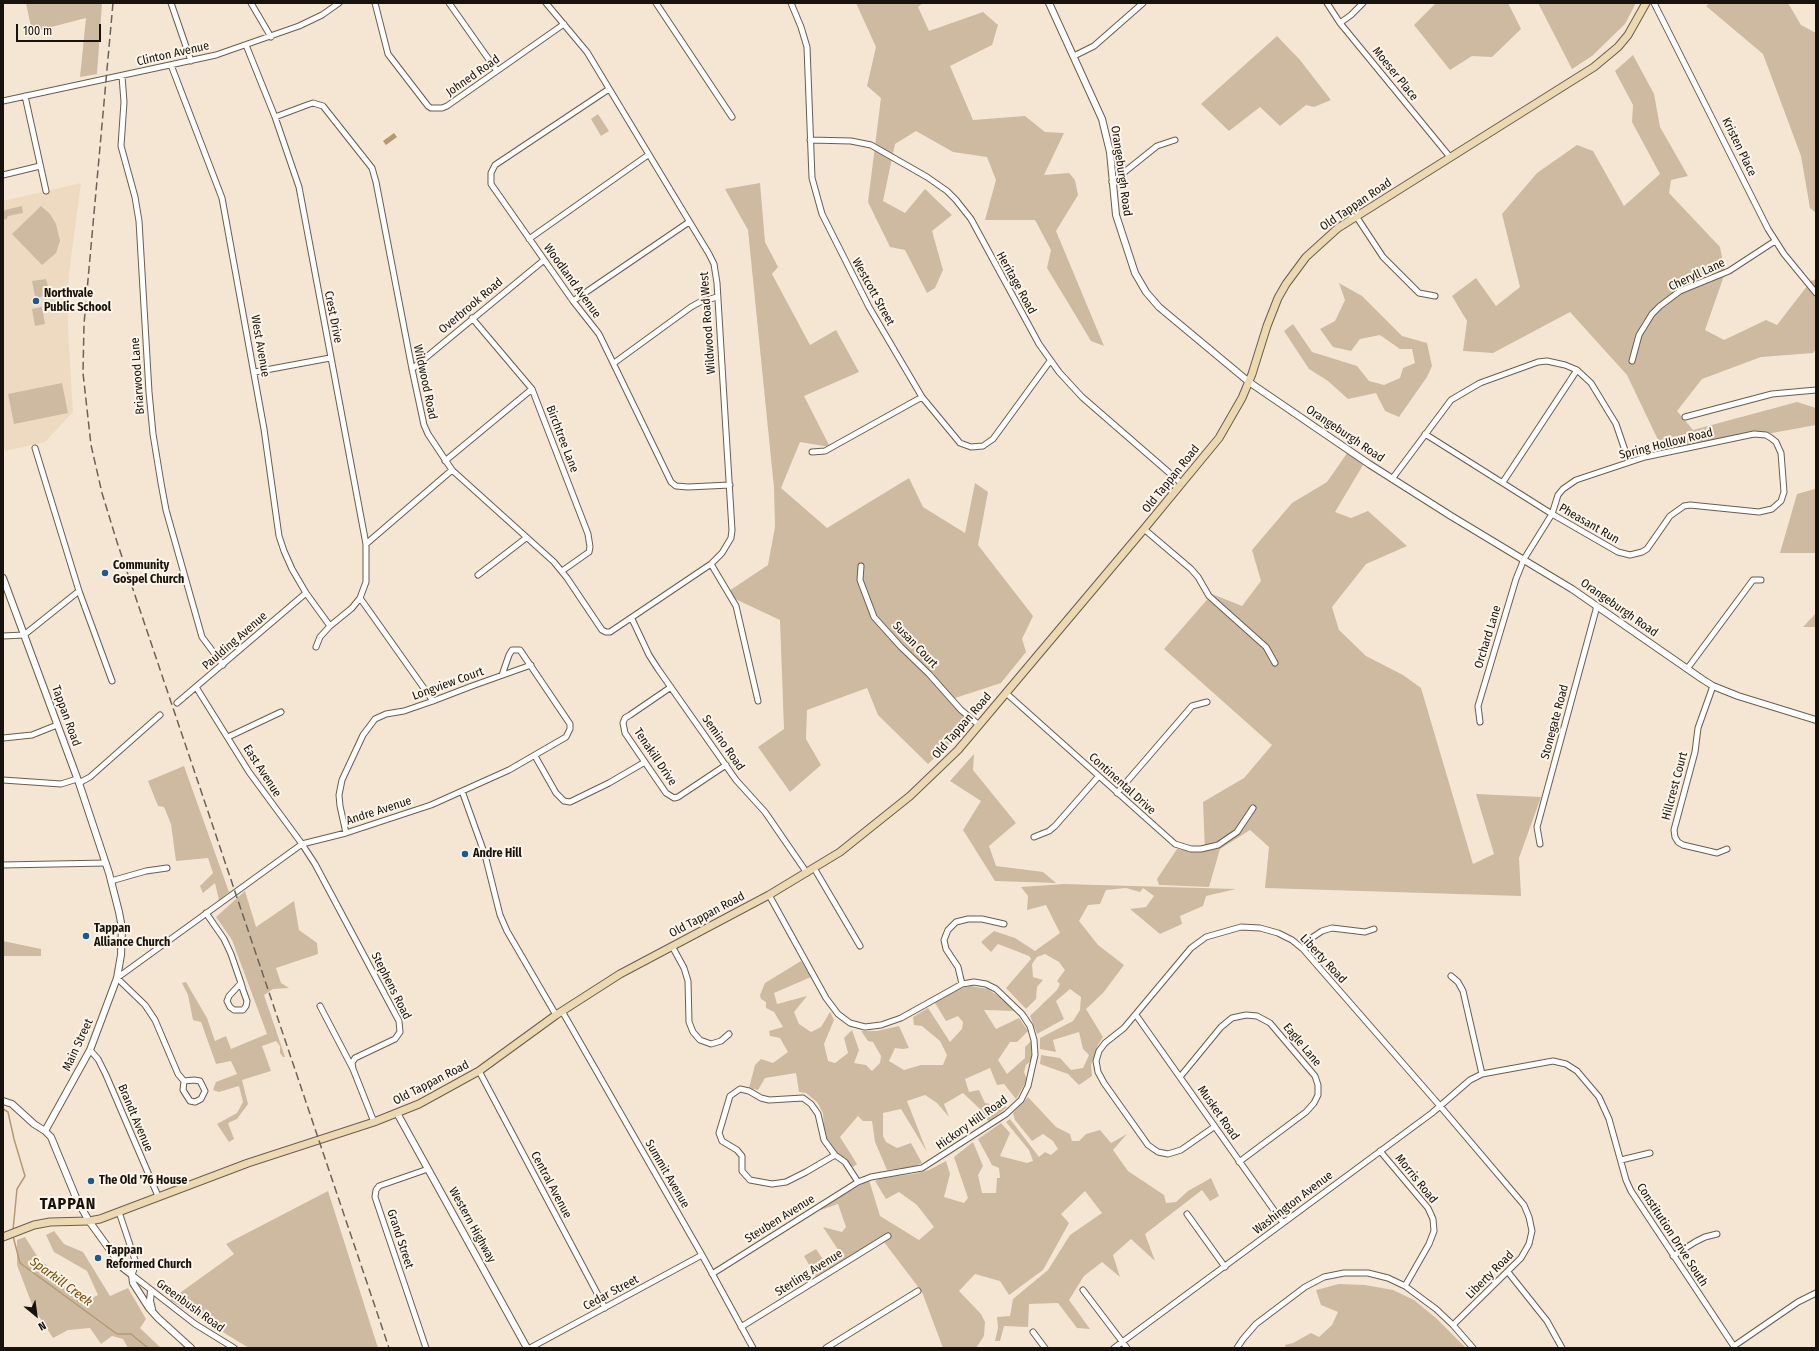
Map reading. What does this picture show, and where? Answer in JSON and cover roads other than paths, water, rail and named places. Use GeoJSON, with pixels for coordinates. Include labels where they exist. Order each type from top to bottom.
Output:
{"type":"FeatureCollection","features":[{"type":"Feature","properties":{"kind":"main road","name":"Old Tappan Road"},"geometry":{"type":"LineString","coordinates":[[6,1236],[34,1225],[50,1222],[89,1221],[119,1212],[248,1163],[374,1122],[397,1113],[440,1093],[479,1071],[559,1013],[620,974],[769,895],[840,852],[927,782],[979,725],[1144,529],[1224,430],[1235,412],[1249,382],[1271,313],[1286,284],[1317,245],[1356,216],[1593,68],[1607,57],[1628,35],[1646,3]]}},
{"type":"Feature","properties":{"kind":"street"},"geometry":{"type":"LineString","coordinates":[[171,3],[191,61]]}},
{"type":"Feature","properties":{"kind":"street"},"geometry":{"type":"LineString","coordinates":[[251,3],[271,37]]}},
{"type":"Feature","properties":{"kind":"street","name":"Clinton Avenue"},"geometry":{"type":"LineString","coordinates":[[3,101],[191,61],[246,45],[271,37],[310,21],[339,3]]}},
{"type":"Feature","properties":{"kind":"street","name":"Johned Road"},"geometry":{"type":"LineString","coordinates":[[375,3],[384,44],[388,54],[428,106],[432,108],[442,108],[447,106],[564,24]]}},
{"type":"Feature","properties":{"kind":"street"},"geometry":{"type":"LineString","coordinates":[[450,3],[497,71]]}},
{"type":"Feature","properties":{"kind":"street","name":"Wildwood Road West"},"geometry":{"type":"LineString","coordinates":[[546,3],[587,52],[714,264],[717,283],[730,485],[731,538],[722,553],[710,564],[632,619]]}},
{"type":"Feature","properties":{"kind":"street"},"geometry":{"type":"LineString","coordinates":[[656,3],[732,117]]}},
{"type":"Feature","properties":{"kind":"street","name":"Westcott Street"},"geometry":{"type":"LineString","coordinates":[[791,3],[801,27],[806,47],[810,140],[814,184],[818,202],[828,228],[869,307],[922,397],[960,443],[971,447],[983,446],[993,439],[1050,361]]}},
{"type":"Feature","properties":{"kind":"street","name":"Orangeburgh Road"},"geometry":{"type":"LineString","coordinates":[[1049,3],[1102,119],[1110,152],[1114,202],[1120,230],[1134,272],[1146,292],[1159,307],[1249,382],[1392,479],[1524,559],[1597,606],[1713,686],[1738,696],[1816,720]]}},
{"type":"Feature","properties":{"kind":"street"},"geometry":{"type":"LineString","coordinates":[[1074,56],[1094,46],[1143,3]]}},
{"type":"Feature","properties":{"kind":"street","name":"Moeser Place"},"geometry":{"type":"LineString","coordinates":[[1327,3],[1340,23],[1450,157]]}},
{"type":"Feature","properties":{"kind":"street"},"geometry":{"type":"LineString","coordinates":[[1340,23],[1352,15],[1363,3]]}},
{"type":"Feature","properties":{"kind":"street","name":"Kristen Place"},"geometry":{"type":"LineString","coordinates":[[1654,3],[1775,241],[1816,293]]}},
{"type":"Feature","properties":{"kind":"street","name":"Crest Drive"},"geometry":{"type":"LineString","coordinates":[[246,45],[275,117],[299,187],[366,544],[366,582],[360,598]]}},
{"type":"Feature","properties":{"kind":"street","name":"West Avenue"},"geometry":{"type":"LineString","coordinates":[[172,65],[222,198],[255,372],[279,536],[287,557],[306,593],[330,626]]}},
{"type":"Feature","properties":{"kind":"street","name":"Briarwood Lane"},"geometry":{"type":"LineString","coordinates":[[122,76],[124,102],[121,146],[131,182],[139,221],[148,392],[161,483],[171,528],[202,637],[223,665]]}},
{"type":"Feature","properties":{"kind":"street","name":"Woodland Avenue"},"geometry":{"type":"LineString","coordinates":[[609,89],[495,165],[492,169],[490,179],[493,188],[573,301],[599,334],[671,482],[676,486],[688,487],[730,485]]}},
{"type":"Feature","properties":{"kind":"street"},"geometry":{"type":"LineString","coordinates":[[24,96],[46,191]]}},
{"type":"Feature","properties":{"kind":"street","name":"Wildwood Road"},"geometry":{"type":"LineString","coordinates":[[275,117],[313,103],[323,106],[372,168],[424,425],[434,446],[452,470],[562,571],[602,630],[610,632],[632,619]]}},
{"type":"Feature","properties":{"kind":"street","name":"Heritage Road"},"geometry":{"type":"LineString","coordinates":[[810,140],[851,141],[871,145],[927,177],[947,191],[971,219],[1035,338],[1050,361],[1082,397],[1181,483]]}},
{"type":"Feature","properties":{"kind":"street"},"geometry":{"type":"LineString","coordinates":[[1112,182],[1157,146],[1175,140]]}},
{"type":"Feature","properties":{"kind":"street"},"geometry":{"type":"LineString","coordinates":[[529,239],[648,155]]}},
{"type":"Feature","properties":{"kind":"street"},"geometry":{"type":"LineString","coordinates":[[3,176],[40,166]]}},
{"type":"Feature","properties":{"kind":"street"},"geometry":{"type":"LineString","coordinates":[[1356,216],[1383,257],[1419,293],[1435,296]]}},
{"type":"Feature","properties":{"kind":"street"},"geometry":{"type":"LineString","coordinates":[[573,301],[690,222]]}},
{"type":"Feature","properties":{"kind":"street","name":"Cheryll Lane"},"geometry":{"type":"LineString","coordinates":[[1632,361],[1636,344],[1645,325],[1652,314],[1669,298],[1691,287],[1708,282],[1729,271],[1775,241]]}},
{"type":"Feature","properties":{"kind":"street","name":"Overbrook Road"},"geometry":{"type":"LineString","coordinates":[[412,369],[544,260]]}},
{"type":"Feature","properties":{"kind":"street"},"geometry":{"type":"LineString","coordinates":[[614,363],[691,307],[717,296]]}},
{"type":"Feature","properties":{"kind":"street","name":"Birchtree Lane"},"geometry":{"type":"LineString","coordinates":[[472,318],[532,389],[590,540],[589,552],[562,571]]}},
{"type":"Feature","properties":{"kind":"street"},"geometry":{"type":"LineString","coordinates":[[255,372],[330,358]]}},
{"type":"Feature","properties":{"kind":"street"},"geometry":{"type":"LineString","coordinates":[[1392,479],[1451,400],[1491,378],[1538,362],[1556,362],[1577,370],[1591,383],[1611,412],[1619,430],[1629,462]]}},
{"type":"Feature","properties":{"kind":"street"},"geometry":{"type":"LineString","coordinates":[[1503,482],[1577,370]]}},
{"type":"Feature","properties":{"kind":"street"},"geometry":{"type":"LineString","coordinates":[[445,461],[532,389]]}},
{"type":"Feature","properties":{"kind":"street"},"geometry":{"type":"LineString","coordinates":[[1685,417],[1772,394],[1816,390]]}},
{"type":"Feature","properties":{"kind":"street"},"geometry":{"type":"LineString","coordinates":[[812,452],[825,451],[922,397]]}},
{"type":"Feature","properties":{"kind":"street","name":"Pheasant Run"},"geometry":{"type":"LineString","coordinates":[[1425,434],[1552,514],[1624,554],[1636,554],[1651,545],[1670,516],[1684,506],[1690,505],[1760,512],[1772,510],[1783,496],[1783,472]]}},
{"type":"Feature","properties":{"kind":"street","name":"Spring Hollow Road"},"geometry":{"type":"LineString","coordinates":[[1524,559],[1552,514],[1558,495],[1569,484],[1629,462],[1760,434],[1772,438],[1780,447],[1783,472]]}},
{"type":"Feature","properties":{"kind":"street"},"geometry":{"type":"LineString","coordinates":[[35,448],[79,591],[112,681]]}},
{"type":"Feature","properties":{"kind":"street"},"geometry":{"type":"LineString","coordinates":[[366,544],[452,470]]}},
{"type":"Feature","properties":{"kind":"street"},"geometry":{"type":"LineString","coordinates":[[1144,529],[1191,569],[1202,583],[1209,596],[1266,647],[1275,662]]}},
{"type":"Feature","properties":{"kind":"street"},"geometry":{"type":"LineString","coordinates":[[478,575],[526,538]]}},
{"type":"Feature","properties":{"kind":"street","name":"Orchard Lane"},"geometry":{"type":"LineString","coordinates":[[1480,722],[1478,706],[1524,559]]}},
{"type":"Feature","properties":{"kind":"street"},"geometry":{"type":"LineString","coordinates":[[710,564],[736,606],[758,701]]}},
{"type":"Feature","properties":{"kind":"street","name":"Susan Court"},"geometry":{"type":"LineString","coordinates":[[861,566],[860,580],[874,617],[901,647],[930,674],[961,710],[979,725]]}},
{"type":"Feature","properties":{"kind":"street","name":"Tappan Road"},"geometry":{"type":"LineString","coordinates":[[3,578],[78,781],[106,863]]}},
{"type":"Feature","properties":{"kind":"street"},"geometry":{"type":"LineString","coordinates":[[1687,669],[1753,580],[1761,580]]}},
{"type":"Feature","properties":{"kind":"street"},"geometry":{"type":"LineString","coordinates":[[3,636],[24,635],[79,591]]}},
{"type":"Feature","properties":{"kind":"street","name":"Paulding Avenue"},"geometry":{"type":"LineString","coordinates":[[177,703],[306,593]]}},
{"type":"Feature","properties":{"kind":"street"},"geometry":{"type":"LineString","coordinates":[[316,647],[320,637],[330,626],[349,611],[360,598],[433,701]]}},
{"type":"Feature","properties":{"kind":"street","name":"Stonegate Road"},"geometry":{"type":"LineString","coordinates":[[1540,844],[1537,827],[1597,606]]}},
{"type":"Feature","properties":{"kind":"street","name":"Semino Road"},"geometry":{"type":"LineString","coordinates":[[632,619],[649,655],[671,687],[736,780],[765,812],[807,873]]}},
{"type":"Feature","properties":{"kind":"street"},"geometry":{"type":"LineString","coordinates":[[502,675],[512,650],[520,650],[570,724],[570,729],[566,737],[536,756],[556,793],[564,801],[570,802],[645,762]]}},
{"type":"Feature","properties":{"kind":"street","name":"Longview Court"},"geometry":{"type":"LineString","coordinates":[[346,833],[340,806],[340,787],[367,728],[375,719],[380,716],[404,711],[433,701],[531,665]]}},
{"type":"Feature","properties":{"kind":"street","name":"Hillcrest Court"},"geometry":{"type":"LineString","coordinates":[[1713,686],[1698,728],[1695,752],[1674,830],[1675,837],[1678,842],[1683,845],[1717,853],[1727,849]]}},
{"type":"Feature","properties":{"kind":"street","name":"Tenakill Drive"},"geometry":{"type":"LineString","coordinates":[[671,687],[625,718],[623,723],[625,733],[666,793],[674,798],[726,765]]}},
{"type":"Feature","properties":{"kind":"street","name":"East Avenue"},"geometry":{"type":"LineString","coordinates":[[196,688],[263,793],[302,844],[315,864]]}},
{"type":"Feature","properties":{"kind":"street","name":"Continental Drive"},"geometry":{"type":"LineString","coordinates":[[1006,693],[1171,842],[1183,847],[1201,849],[1210,848],[1225,841],[1237,832],[1253,808]]}},
{"type":"Feature","properties":{"kind":"street"},"geometry":{"type":"LineString","coordinates":[[1117,793],[1192,706],[1207,702]]}},
{"type":"Feature","properties":{"kind":"street"},"geometry":{"type":"LineString","coordinates":[[228,737],[281,712]]}},
{"type":"Feature","properties":{"kind":"street"},"geometry":{"type":"LineString","coordinates":[[3,780],[61,784],[90,777],[160,715]]}},
{"type":"Feature","properties":{"kind":"street"},"geometry":{"type":"LineString","coordinates":[[3,738],[32,735],[57,725]]}},
{"type":"Feature","properties":{"kind":"street","name":"Andre Avenue"},"geometry":{"type":"LineString","coordinates":[[117,978],[302,844],[346,833],[430,804],[462,791],[536,756]]}},
{"type":"Feature","properties":{"kind":"street"},"geometry":{"type":"LineString","coordinates":[[1034,837],[1045,833],[1055,826],[1098,777]]}},
{"type":"Feature","properties":{"kind":"street"},"geometry":{"type":"LineString","coordinates":[[462,791],[485,856],[495,899],[502,920],[559,1013]]}},
{"type":"Feature","properties":{"kind":"street"},"geometry":{"type":"LineString","coordinates":[[3,865],[106,863]]}},
{"type":"Feature","properties":{"kind":"street","name":"Main Street"},"geometry":{"type":"LineString","coordinates":[[45,1131],[90,1050],[117,978],[121,955],[122,928],[106,863]]}},
{"type":"Feature","properties":{"kind":"street","name":"Stephens Road"},"geometry":{"type":"LineString","coordinates":[[315,864],[400,1021],[401,1027],[398,1036],[395,1039],[355,1058],[352,1063],[353,1069]]}},
{"type":"Feature","properties":{"kind":"street"},"geometry":{"type":"LineString","coordinates":[[111,881],[146,871],[166,868]]}},
{"type":"Feature","properties":{"kind":"street"},"geometry":{"type":"LineString","coordinates":[[814,868],[860,946]]}},
{"type":"Feature","properties":{"kind":"street","name":"Hickory Hill Road"},"geometry":{"type":"LineString","coordinates":[[769,895],[826,998],[838,1014],[850,1023],[865,1027],[899,1019],[962,984],[974,982],[986,984],[996,989],[1024,1016],[1030,1026],[1034,1040],[1035,1055],[1028,1086],[1020,1100],[1006,1114],[922,1168],[871,1177],[858,1182]]}},
{"type":"Feature","properties":{"kind":"street"},"geometry":{"type":"LineString","coordinates":[[206,913],[224,938],[241,983],[247,1001],[243,1010],[234,1010],[230,1007],[227,1001],[229,996],[241,983]]}},
{"type":"Feature","properties":{"kind":"street"},"geometry":{"type":"LineString","coordinates":[[962,984],[958,967],[946,949],[944,940],[948,930],[956,922],[968,919],[1004,924]]}},
{"type":"Feature","properties":{"kind":"street","name":"Liberty Road"},"geometry":{"type":"LineString","coordinates":[[1214,1127],[1181,1150],[1168,1154],[1158,1152],[1148,1145],[1104,1083],[1098,1072],[1096,1061],[1099,1052],[1105,1043],[1124,1028],[1187,952],[1206,937],[1241,927],[1260,928],[1278,932],[1292,940],[1303,949],[1524,1205],[1532,1230],[1529,1244],[1521,1258],[1453,1325]]}},
{"type":"Feature","properties":{"kind":"street"},"geometry":{"type":"LineString","coordinates":[[1303,949],[1313,937],[1322,931],[1332,928],[1365,932],[1374,929]]}},
{"type":"Feature","properties":{"kind":"street"},"geometry":{"type":"LineString","coordinates":[[672,946],[684,968],[688,981],[689,1022],[693,1032],[700,1040],[711,1044],[720,1042],[729,1034]]}},
{"type":"Feature","properties":{"kind":"street"},"geometry":{"type":"LineString","coordinates":[[1451,976],[1458,982],[1463,991],[1482,1074]]}},
{"type":"Feature","properties":{"kind":"street"},"geometry":{"type":"LineString","coordinates":[[117,978],[145,1005],[155,1020],[178,1074],[184,1081]]}},
{"type":"Feature","properties":{"kind":"street"},"geometry":{"type":"LineString","coordinates":[[320,1006],[353,1069],[374,1122]]}},
{"type":"Feature","properties":{"kind":"street","name":"Summit Avenue"},"geometry":{"type":"LineString","coordinates":[[559,1013],[702,1255],[753,1348]]}},
{"type":"Feature","properties":{"kind":"street","name":"Musket Road"},"geometry":{"type":"LineString","coordinates":[[1136,1015],[1283,1223]]}},
{"type":"Feature","properties":{"kind":"street","name":"Eagle Lane"},"geometry":{"type":"LineString","coordinates":[[1180,1077],[1221,1027],[1232,1018],[1246,1015],[1257,1016],[1270,1023],[1315,1076],[1318,1085],[1318,1095],[1314,1103],[1306,1112],[1239,1162]]}},
{"type":"Feature","properties":{"kind":"street","name":"Brandt Avenue"},"geometry":{"type":"LineString","coordinates":[[90,1050],[98,1059],[106,1075],[158,1196]]}},
{"type":"Feature","properties":{"kind":"street","name":"Constitution Drive South"},"geometry":{"type":"LineString","coordinates":[[1482,1074],[1553,1061],[1566,1064],[1577,1071],[1599,1097],[1609,1119],[1620,1160],[1631,1191],[1734,1347]]}},
{"type":"Feature","properties":{"kind":"street","name":"Central Avenue"},"geometry":{"type":"LineString","coordinates":[[479,1071],[605,1308]]}},
{"type":"Feature","properties":{"kind":"street","name":"Washington Avenue"},"geometry":{"type":"LineString","coordinates":[[1114,1348],[1440,1106],[1470,1080],[1482,1074]]}},
{"type":"Feature","properties":{"kind":"street"},"geometry":{"type":"LineString","coordinates":[[184,1081],[200,1081],[205,1091],[201,1098],[195,1102],[190,1101],[182,1090],[184,1081]]}},
{"type":"Feature","properties":{"kind":"street"},"geometry":{"type":"LineString","coordinates":[[835,1155],[786,1182],[772,1184],[750,1180],[742,1171],[742,1156],[737,1150],[722,1141],[719,1133],[730,1096],[740,1089],[750,1091],[761,1098],[769,1100],[803,1098],[811,1104],[818,1114],[824,1140],[835,1155],[845,1162],[858,1182]]}},
{"type":"Feature","properties":{"kind":"street"},"geometry":{"type":"LineString","coordinates":[[3,1099],[12,1104],[38,1127],[45,1131],[50,1137],[77,1200],[89,1221],[123,1268],[132,1275]]}},
{"type":"Feature","properties":{"kind":"street","name":"Western Highway"},"geometry":{"type":"LineString","coordinates":[[397,1113],[526,1348]]}},
{"type":"Feature","properties":{"kind":"street","name":"Morris Road"},"geometry":{"type":"LineString","coordinates":[[1380,1151],[1428,1208],[1433,1219],[1434,1230],[1429,1244],[1405,1286]]}},
{"type":"Feature","properties":{"kind":"street"},"geometry":{"type":"LineString","coordinates":[[1620,1160],[1650,1153]]}},
{"type":"Feature","properties":{"kind":"street","name":"Grand Street"},"geometry":{"type":"LineString","coordinates":[[426,1348],[375,1197],[376,1190],[379,1186],[428,1169]]}},
{"type":"Feature","properties":{"kind":"street","name":"Steuben Avenue"},"geometry":{"type":"LineString","coordinates":[[712,1274],[858,1182]]}},
{"type":"Feature","properties":{"kind":"street"},"geometry":{"type":"LineString","coordinates":[[119,1212],[136,1263],[132,1275],[133,1283],[153,1312],[190,1348]]}},
{"type":"Feature","properties":{"kind":"street"},"geometry":{"type":"LineString","coordinates":[[1187,1214],[1225,1267]]}},
{"type":"Feature","properties":{"kind":"street"},"geometry":{"type":"LineString","coordinates":[[1674,1256],[1695,1242],[1716,1234]]}},
{"type":"Feature","properties":{"kind":"street","name":"Sterling Avenue"},"geometry":{"type":"LineString","coordinates":[[741,1327],[888,1236]]}},
{"type":"Feature","properties":{"kind":"street","name":"Cedar Street"},"geometry":{"type":"LineString","coordinates":[[530,1348],[702,1255]]}},
{"type":"Feature","properties":{"kind":"street"},"geometry":{"type":"LineString","coordinates":[[1508,1272],[1547,1321],[1562,1348]]}},
{"type":"Feature","properties":{"kind":"street"},"geometry":{"type":"LineString","coordinates":[[1237,1348],[1256,1324],[1306,1287],[1324,1277],[1344,1273],[1368,1273],[1388,1278],[1405,1286],[1420,1296],[1453,1325],[1473,1348]]}},
{"type":"Feature","properties":{"kind":"street","name":"Greenbush Road"},"geometry":{"type":"LineString","coordinates":[[132,1275],[195,1324],[234,1348]]}},
{"type":"Feature","properties":{"kind":"street"},"geometry":{"type":"LineString","coordinates":[[1083,1290],[1127,1348]]}},
{"type":"Feature","properties":{"kind":"street"},"geometry":{"type":"LineString","coordinates":[[151,1291],[150,1302],[153,1312]]}},
{"type":"Feature","properties":{"kind":"street"},"geometry":{"type":"LineString","coordinates":[[826,1348],[918,1291]]}},
{"type":"Feature","properties":{"kind":"street"},"geometry":{"type":"LineString","coordinates":[[1734,1347],[1798,1302],[1816,1293]]}},
{"type":"Feature","properties":{"kind":"street"},"geometry":{"type":"LineString","coordinates":[[1033,1332],[1045,1348]]}},
{"type":"Feature","properties":{"kind":"waterway","name":"Sparkill Creek"},"geometry":{"type":"LineString","coordinates":[[3,1109],[8,1112],[25,1176],[17,1189],[13,1230]]}},
{"type":"Feature","properties":{"kind":"waterway","name":"Sparkill Creek"},"geometry":{"type":"LineString","coordinates":[[13,1236],[20,1263],[117,1334],[131,1334],[148,1348]]}},
{"type":"Feature","properties":{"kind":"railway"},"geometry":{"type":"LineString","coordinates":[[113,3],[84,324],[83,373],[91,445],[102,493],[117,542],[389,1348]]}},
{"type":"Feature","properties":{"kind":"place","name":"Northvale Public School"},"geometry":{"type":"Point","coordinates":[36,301]}},
{"type":"Feature","properties":{"kind":"place","name":"Community Gospel Church"},"geometry":{"type":"Point","coordinates":[105,573]}},
{"type":"Feature","properties":{"kind":"place","name":"Andre Hill"},"geometry":{"type":"Point","coordinates":[465,854]}},
{"type":"Feature","properties":{"kind":"place","name":"Tappan Alliance Church"},"geometry":{"type":"Point","coordinates":[86,936]}},
{"type":"Feature","properties":{"kind":"place","name":"The Old '76 House"},"geometry":{"type":"Point","coordinates":[91,1181]}},
{"type":"Feature","properties":{"kind":"place","name":"Tappan Reformed Church"},"geometry":{"type":"Point","coordinates":[98,1258]}},
{"type":"Feature","properties":{"kind":"district","name":"TAPPAN"},"geometry":{"type":"Point","coordinates":[68,1205]}}]}
